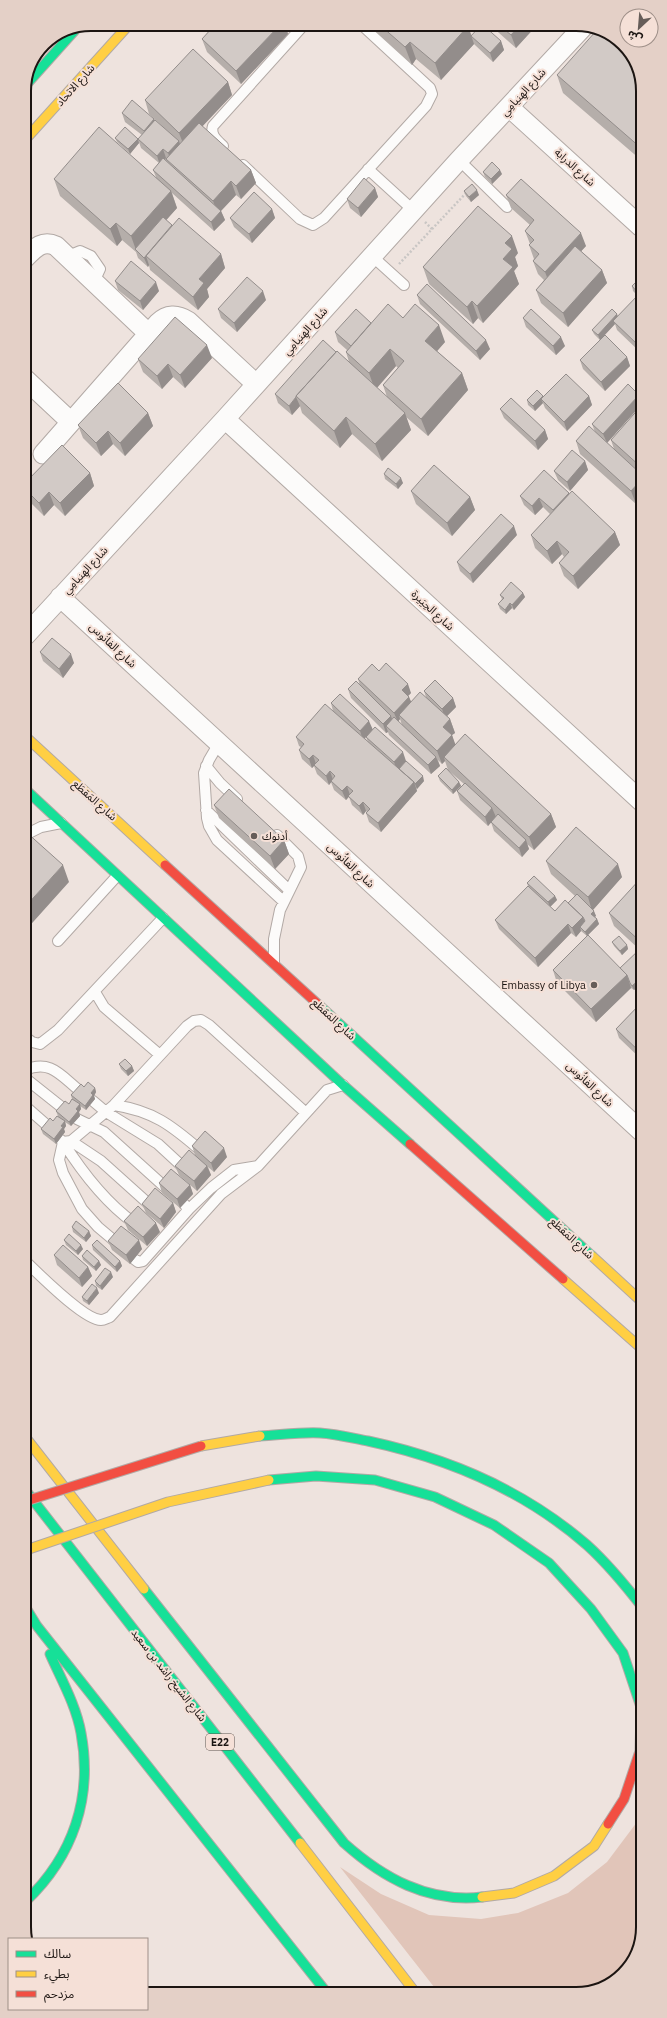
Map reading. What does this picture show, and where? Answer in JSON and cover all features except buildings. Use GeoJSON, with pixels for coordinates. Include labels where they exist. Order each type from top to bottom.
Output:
{"type":"FeatureCollection","features":[{"type":"Feature","properties":{"kind":"main road","name":"شارع الاتحاد"},"geometry":{"type":"LineString","coordinates":[[31,132],[123,31]]}},
{"type":"Feature","properties":{"kind":"main road"},"geometry":{"type":"LineString","coordinates":[[33,77],[70,35]]}},
{"type":"Feature","properties":{"kind":"main road","name":"شارع المَقطَع"},"geometry":{"type":"LineString","coordinates":[[31,741],[636,1296]]}},
{"type":"Feature","properties":{"kind":"main road"},"geometry":{"type":"LineString","coordinates":[[31,795],[344,1085],[636,1344]]}},
{"type":"Feature","properties":{"kind":"main road"},"geometry":{"type":"LineString","coordinates":[[31,1499],[168,1456],[206,1446],[260,1436],[320,1433],[388,1444],[451,1464],[512,1492],[575,1534],[630,1589],[636,1598]]}},
{"type":"Feature","properties":{"kind":"main road"},"geometry":{"type":"LineString","coordinates":[[31,1444],[344,1843],[366,1863],[391,1879],[420,1891],[464,1899],[514,1893],[554,1876],[594,1846],[624,1799],[636,1763]]}},
{"type":"Feature","properties":{"kind":"main road"},"geometry":{"type":"LineString","coordinates":[[31,1548],[168,1502],[269,1480],[316,1476],[375,1480],[436,1497],[494,1525],[549,1563],[591,1609],[623,1653],[636,1692]]}},
{"type":"Feature","properties":{"kind":"main road","name":"شارع الشيخ راشد بن سعيد"},"geometry":{"type":"LineString","coordinates":[[31,1497],[411,1987]]}},
{"type":"Feature","properties":{"kind":"main road"},"geometry":{"type":"LineString","coordinates":[[31,1616],[37,1626],[322,1987]]}},
{"type":"Feature","properties":{"kind":"main road"},"geometry":{"type":"LineString","coordinates":[[31,1896],[51,1875],[67,1849],[78,1821],[84,1792],[85,1762],[80,1732],[71,1703],[37,1626]]}},
{"type":"Feature","properties":{"kind":"street","name":"شارع الهِنيامِي"},"geometry":{"type":"LineString","coordinates":[[31,629],[225,419],[459,160],[579,31]]}},
{"type":"Feature","properties":{"kind":"street","name":"شارع الدرابة"},"geometry":{"type":"LineString","coordinates":[[510,107],[636,223]]}},
{"type":"Feature","properties":{"kind":"street"},"geometry":{"type":"LineString","coordinates":[[31,252],[39,245],[48,244],[56,246],[149,334]]}},
{"type":"Feature","properties":{"kind":"street"},"geometry":{"type":"LineString","coordinates":[[43,454],[163,319],[176,315],[182,317],[256,384]]}},
{"type":"Feature","properties":{"kind":"street"},"geometry":{"type":"LineString","coordinates":[[31,385],[71,422]]}},
{"type":"Feature","properties":{"kind":"street","name":"شارع الحِيَيرة"},"geometry":{"type":"LineString","coordinates":[[225,419],[636,796]]}},
{"type":"Feature","properties":{"kind":"street","name":"شارع الفانُوس"},"geometry":{"type":"LineString","coordinates":[[60,597],[636,1126]]}},
{"type":"Feature","properties":{"kind":"lane"},"geometry":{"type":"LineString","coordinates":[[298,31],[212,126],[211,131],[235,158],[300,219],[313,226],[324,218],[426,106],[432,94],[430,88],[425,82],[369,31]]}},
{"type":"Feature","properties":{"kind":"lane"},"geometry":{"type":"LineString","coordinates":[[459,160],[507,207]]}},
{"type":"Feature","properties":{"kind":"lane"},"geometry":{"type":"LineString","coordinates":[[368,169],[414,211]]}},
{"type":"Feature","properties":{"kind":"lane"},"geometry":{"type":"LineString","coordinates":[[372,256],[404,285]]}},
{"type":"Feature","properties":{"kind":"lane"},"geometry":{"type":"LineString","coordinates":[[219,743],[206,766],[204,773],[206,810],[209,826],[217,840],[283,901]]}},
{"type":"Feature","properties":{"kind":"lane"},"geometry":{"type":"LineString","coordinates":[[206,766],[220,783],[243,805]]}},
{"type":"Feature","properties":{"kind":"lane"},"geometry":{"type":"LineString","coordinates":[[206,810],[289,890]]}},
{"type":"Feature","properties":{"kind":"lane"},"geometry":{"type":"LineString","coordinates":[[31,832],[40,827],[61,824]]}},
{"type":"Feature","properties":{"kind":"lane"},"geometry":{"type":"LineString","coordinates":[[272,831],[295,852],[300,861],[299,872],[283,901],[275,929],[274,964]]}},
{"type":"Feature","properties":{"kind":"lane"},"geometry":{"type":"LineString","coordinates":[[58,941],[117,876]]}},
{"type":"Feature","properties":{"kind":"lane"},"geometry":{"type":"LineString","coordinates":[[31,1041],[40,1044],[58,1030],[163,918]]}},
{"type":"Feature","properties":{"kind":"lane"},"geometry":{"type":"LineString","coordinates":[[95,992],[104,1007],[160,1055]]}},
{"type":"Feature","properties":{"kind":"lane"},"geometry":{"type":"LineString","coordinates":[[117,1243],[98,1227],[82,1209],[63,1173],[59,1160],[65,1140],[90,1126],[110,1108],[187,1026],[194,1021],[201,1020],[210,1024],[306,1113]]}},
{"type":"Feature","properties":{"kind":"lane"},"geometry":{"type":"LineString","coordinates":[[31,1067],[36,1065],[49,1067],[80,1091]]}},
{"type":"Feature","properties":{"kind":"lane"},"geometry":{"type":"LineString","coordinates":[[31,1083],[64,1109]]}},
{"type":"Feature","properties":{"kind":"lane"},"geometry":{"type":"LineString","coordinates":[[31,1266],[60,1293],[90,1316],[101,1320],[110,1317],[221,1194],[258,1166],[327,1090],[344,1085]]}},
{"type":"Feature","properties":{"kind":"lane"},"geometry":{"type":"LineString","coordinates":[[93,1101],[110,1108],[158,1144],[184,1168]]}},
{"type":"Feature","properties":{"kind":"lane"},"geometry":{"type":"LineString","coordinates":[[110,1108],[132,1108],[166,1122],[200,1150]]}},
{"type":"Feature","properties":{"kind":"lane"},"geometry":{"type":"LineString","coordinates":[[31,1111],[49,1127]]}},
{"type":"Feature","properties":{"kind":"lane"},"geometry":{"type":"LineString","coordinates":[[77,1119],[104,1132],[166,1188]]}},
{"type":"Feature","properties":{"kind":"lane"},"geometry":{"type":"LineString","coordinates":[[65,1140],[101,1161],[151,1206]]}},
{"type":"Feature","properties":{"kind":"lane"},"geometry":{"type":"LineString","coordinates":[[65,1140],[76,1163],[112,1206],[134,1223]]}},
{"type":"Feature","properties":{"kind":"lane"},"geometry":{"type":"LineString","coordinates":[[134,1259],[138,1262],[143,1261],[156,1241],[208,1185],[234,1170],[258,1166]]}},
{"type":"Feature","properties":{"kind":"lane"},"geometry":{"type":"LineString","coordinates":[[218,1167],[227,1175]]}},
{"type":"Feature","properties":{"kind":"path"},"geometry":{"type":"LineString","coordinates":[[391,273],[479,180]]}},
{"type":"Feature","properties":{"kind":"shaded area"},"geometry":{"type":"Polygon","coordinates":[[[636,1823],[636,1926],[633,1946],[628,1957],[609,1977],[591,1985],[576,1987],[434,1987],[340,1867],[381,1894],[429,1915],[481,1919],[518,1913],[568,1893],[607,1862],[636,1823]]]}},
{"type":"Feature","properties":{"kind":"traffic: fast"},"geometry":{"type":"LineString","coordinates":[[33,77],[70,35]]}},
{"type":"Feature","properties":{"kind":"traffic: fast"},"geometry":{"type":"LineString","coordinates":[[31,795],[343,1085],[410,1144]]}},
{"type":"Feature","properties":{"kind":"traffic: fast"},"geometry":{"type":"LineString","coordinates":[[320,1006],[592,1256]]}},
{"type":"Feature","properties":{"kind":"traffic: fast"},"geometry":{"type":"LineString","coordinates":[[260,1436],[298,1433],[344,1436],[398,1448],[456,1467],[484,1479],[538,1508],[587,1545],[616,1575],[636,1599]]}},
{"type":"Feature","properties":{"kind":"traffic: fast"},"geometry":{"type":"LineString","coordinates":[[269,1480],[316,1476],[375,1480],[435,1497],[494,1525],[549,1563],[591,1609],[623,1653],[636,1692]]}},
{"type":"Feature","properties":{"kind":"traffic: fast"},"geometry":{"type":"LineString","coordinates":[[31,1497],[300,1843]]}},
{"type":"Feature","properties":{"kind":"traffic: fast"},"geometry":{"type":"LineString","coordinates":[[144,1589],[344,1843],[374,1867],[407,1885],[425,1892],[443,1896],[462,1898],[482,1897]]}},
{"type":"Feature","properties":{"kind":"traffic: fast"},"geometry":{"type":"LineString","coordinates":[[31,1616],[37,1626],[322,1987]]}},
{"type":"Feature","properties":{"kind":"traffic: fast"},"geometry":{"type":"LineString","coordinates":[[31,1896],[56,1865],[67,1845],[76,1824],[84,1780],[84,1757],[79,1723],[68,1692],[50,1654]]}},
{"type":"Feature","properties":{"kind":"traffic: slow"},"geometry":{"type":"LineString","coordinates":[[31,133],[123,31]]}},
{"type":"Feature","properties":{"kind":"traffic: slow"},"geometry":{"type":"LineString","coordinates":[[31,742],[165,865]]}},
{"type":"Feature","properties":{"kind":"traffic: slow"},"geometry":{"type":"LineString","coordinates":[[592,1256],[636,1296]]}},
{"type":"Feature","properties":{"kind":"traffic: slow"},"geometry":{"type":"LineString","coordinates":[[563,1279],[636,1344]]}},
{"type":"Feature","properties":{"kind":"traffic: slow"},"geometry":{"type":"LineString","coordinates":[[201,1446],[260,1436]]}},
{"type":"Feature","properties":{"kind":"traffic: slow"},"geometry":{"type":"LineString","coordinates":[[31,1444],[144,1589]]}},
{"type":"Feature","properties":{"kind":"traffic: slow"},"geometry":{"type":"LineString","coordinates":[[31,1548],[168,1502],[269,1480]]}},
{"type":"Feature","properties":{"kind":"traffic: slow"},"geometry":{"type":"LineString","coordinates":[[482,1897],[514,1893],[554,1876],[594,1846],[608,1824]]}},
{"type":"Feature","properties":{"kind":"traffic: slow"},"geometry":{"type":"LineString","coordinates":[[300,1843],[411,1987]]}},
{"type":"Feature","properties":{"kind":"traffic: jam"},"geometry":{"type":"LineString","coordinates":[[165,865],[320,1006]]}},
{"type":"Feature","properties":{"kind":"traffic: jam"},"geometry":{"type":"LineString","coordinates":[[410,1144],[563,1279]]}},
{"type":"Feature","properties":{"kind":"traffic: jam"},"geometry":{"type":"LineString","coordinates":[[31,1499],[201,1446]]}},
{"type":"Feature","properties":{"kind":"traffic: jam"},"geometry":{"type":"LineString","coordinates":[[608,1824],[624,1799],[636,1763]]}},
{"type":"Feature","properties":{"kind":"place","name":"أدنوك"},"geometry":{"type":"Point","coordinates":[254,836]}},
{"type":"Feature","properties":{"kind":"place","name":"Embassy of Libya"},"geometry":{"type":"Point","coordinates":[594,985]}}]}
